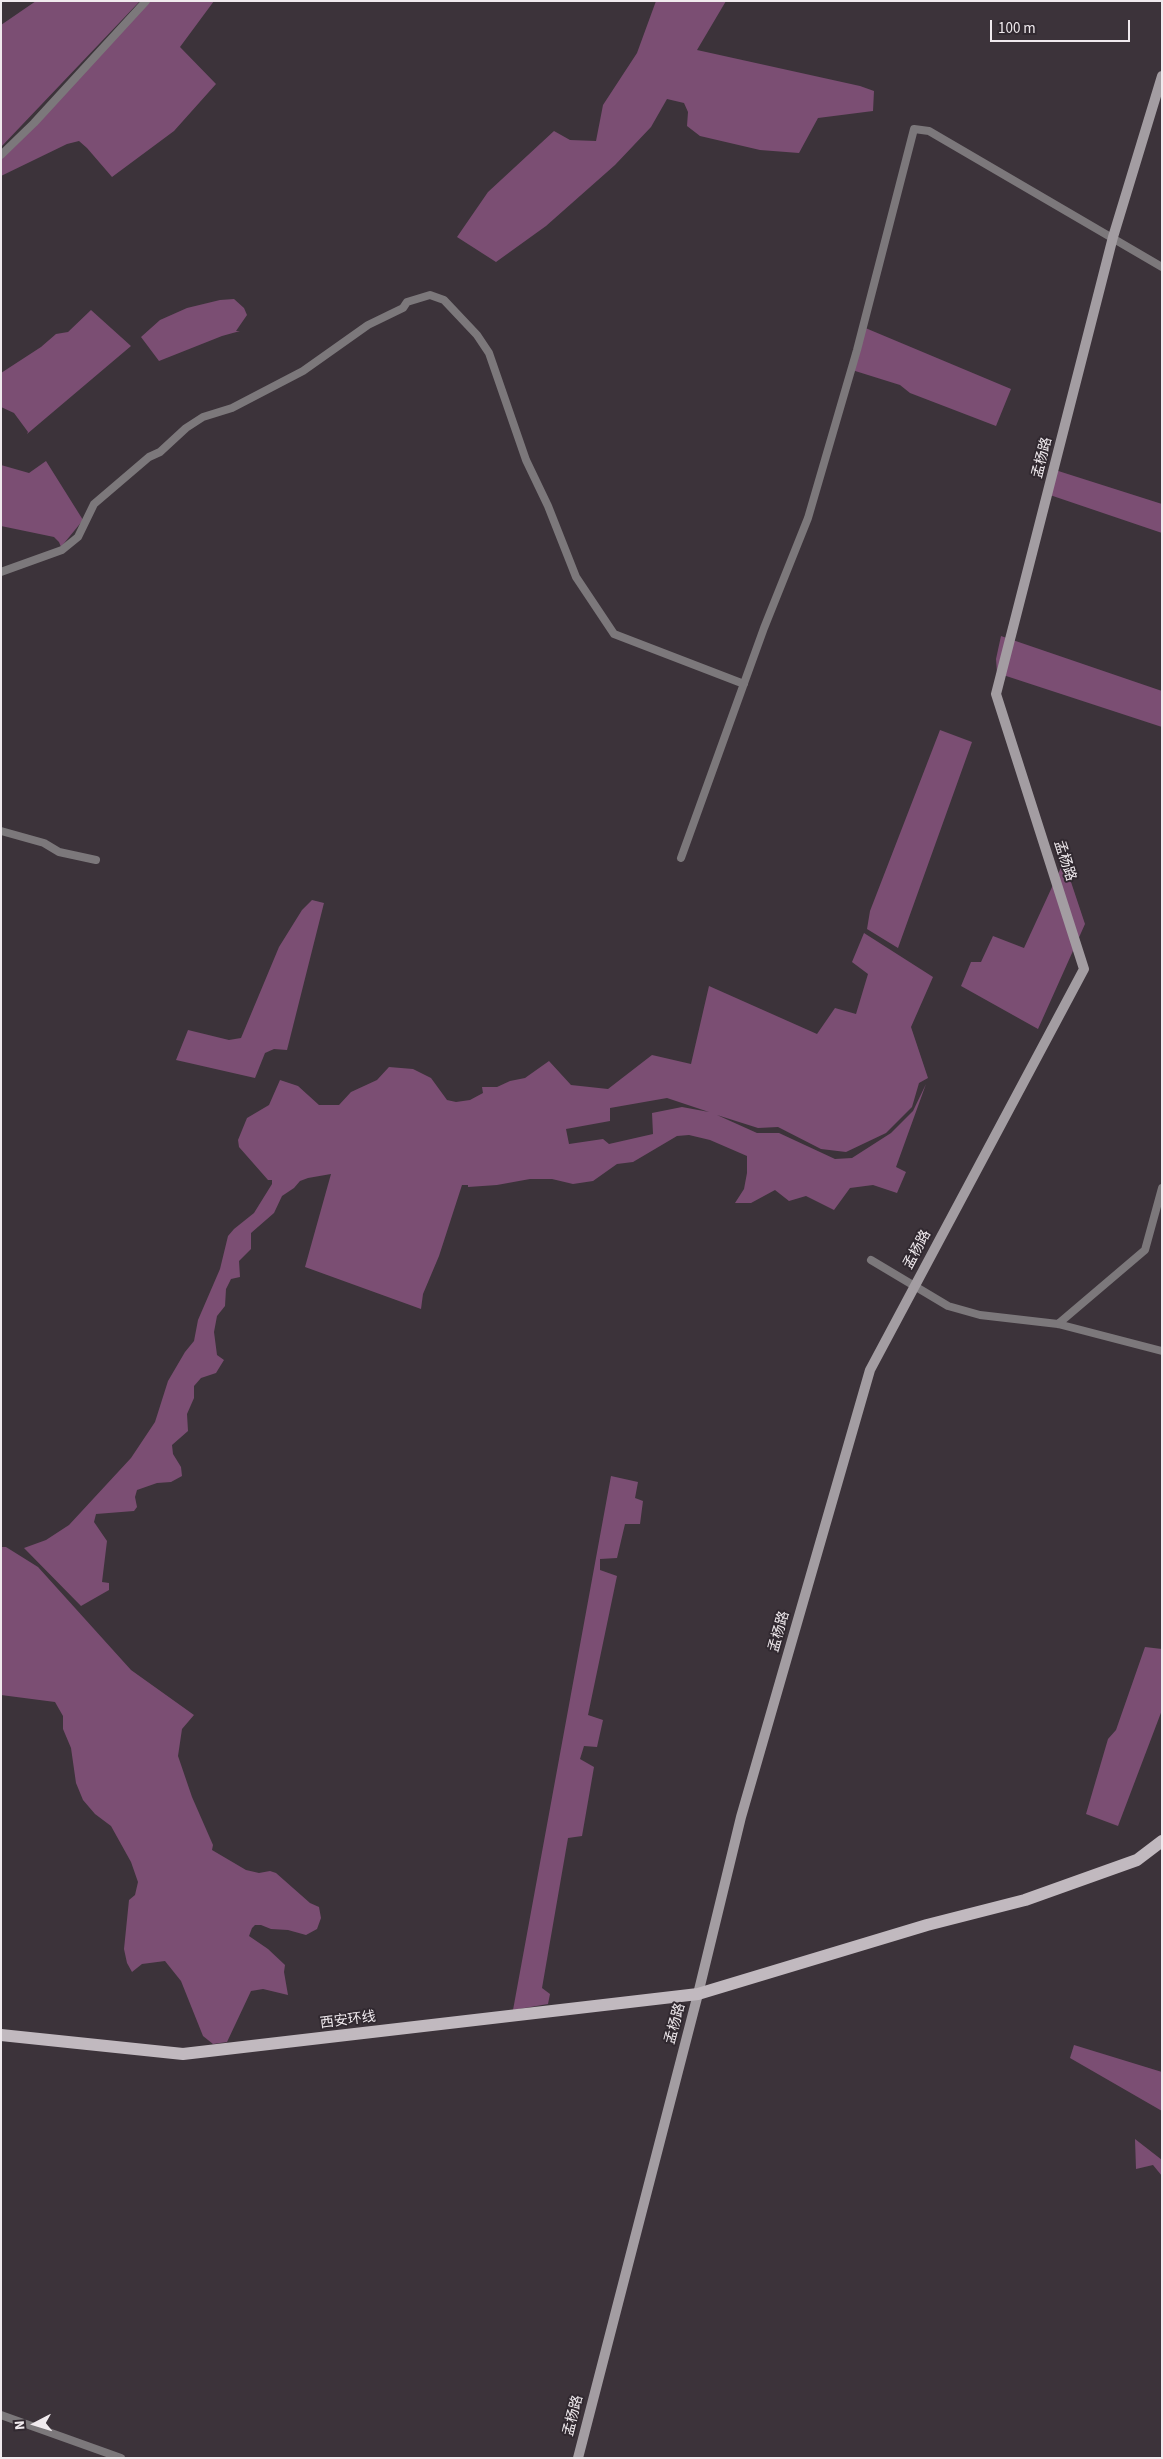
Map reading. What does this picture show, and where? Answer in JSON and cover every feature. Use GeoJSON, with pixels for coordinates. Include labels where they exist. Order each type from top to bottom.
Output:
{"type":"FeatureCollection","features":[{"type":"Feature","properties":{"kind":"main road","name":"孟杨路"},"geometry":{"type":"LineString","coordinates":[[578,2458],[698,1994],[741,1817],[870,1370],[1084,969],[996,694],[1113,237],[1162,76]]}},
{"type":"Feature","properties":{"kind":"main road","name":"西安环线"},"geometry":{"type":"LineString","coordinates":[[1,2035],[182,2054],[698,1994],[927,1925],[1025,1900],[1137,1860],[1162,1841]]}},
{"type":"Feature","properties":{"kind":"street"},"geometry":{"type":"LineString","coordinates":[[1,155],[34,123],[146,1]]}},
{"type":"Feature","properties":{"kind":"street"},"geometry":{"type":"LineString","coordinates":[[681,858],[744,684],[808,518],[857,350],[914,129],[929,130],[1162,267]]}},
{"type":"Feature","properties":{"kind":"street"},"geometry":{"type":"LineString","coordinates":[[1,572],[62,550],[78,537],[94,504],[149,457],[160,452],[186,428],[203,417],[232,408],[304,371],[368,325],[403,308],[407,302],[430,296],[444,300],[477,335],[489,353],[526,460],[548,506],[576,577],[614,634],[744,684]]}},
{"type":"Feature","properties":{"kind":"street"},"geometry":{"type":"LineString","coordinates":[[1,831],[44,843],[59,852],[96,860]]}},
{"type":"Feature","properties":{"kind":"street"},"geometry":{"type":"LineString","coordinates":[[1058,1324],[1145,1250],[1162,1188]]}},
{"type":"Feature","properties":{"kind":"street"},"geometry":{"type":"LineString","coordinates":[[871,1260],[948,1306],[980,1315],[1058,1324],[1162,1351]]}},
{"type":"Feature","properties":{"kind":"street"},"geometry":{"type":"LineString","coordinates":[[1,2416],[121,2458]]}},
{"type":"Feature","properties":{"kind":"shaded area"},"geometry":{"type":"Polygon","coordinates":[[[36,1],[140,1],[1,147],[1,25],[36,1]]]}},
{"type":"Feature","properties":{"kind":"shaded area"},"geometry":{"type":"Polygon","coordinates":[[[149,1],[214,1],[180,47],[216,84],[174,131],[112,177],[79,141],[67,144],[1,176],[1,157],[149,1]]]}},
{"type":"Feature","properties":{"kind":"shaded area"},"geometry":{"type":"Polygon","coordinates":[[[656,1],[726,1],[697,50],[860,86],[874,91],[873,111],[818,118],[799,153],[760,150],[700,136],[687,126],[688,112],[684,103],[667,99],[651,127],[615,165],[546,226],[496,262],[457,237],[488,192],[554,131],[570,140],[596,141],[603,105],[637,53],[656,1]]]}},
{"type":"Feature","properties":{"kind":"shaded area"},"geometry":{"type":"Polygon","coordinates":[[[234,299],[244,308],[247,315],[236,331],[240,331],[222,336],[159,361],[141,337],[160,320],[187,308],[220,300],[234,299]]]}},
{"type":"Feature","properties":{"kind":"shaded area"},"geometry":{"type":"Polygon","coordinates":[[[91,310],[131,346],[27,434],[28,432],[14,413],[1,407],[1,373],[41,347],[56,334],[68,332],[91,310]]]}},
{"type":"Feature","properties":{"kind":"shaded area"},"geometry":{"type":"Polygon","coordinates":[[[863,327],[1011,389],[996,426],[910,393],[900,385],[852,370],[863,327]]]}},
{"type":"Feature","properties":{"kind":"shaded area"},"geometry":{"type":"Polygon","coordinates":[[[46,461],[83,520],[61,547],[54,537],[1,526],[1,465],[29,473],[46,461]]]}},
{"type":"Feature","properties":{"kind":"shaded area"},"geometry":{"type":"Polygon","coordinates":[[[1052,469],[1162,504],[1162,533],[1044,493],[1052,469]]]}},
{"type":"Feature","properties":{"kind":"shaded area"},"geometry":{"type":"Polygon","coordinates":[[[1001,636],[1162,691],[1162,727],[997,673],[996,659],[1001,636]]]}},
{"type":"Feature","properties":{"kind":"shaded area"},"geometry":{"type":"Polygon","coordinates":[[[940,730],[972,742],[898,948],[867,929],[870,911],[940,730]]]}},
{"type":"Feature","properties":{"kind":"shaded area"},"geometry":{"type":"Polygon","coordinates":[[[1064,861],[1085,924],[1038,1029],[961,986],[971,962],[981,962],[993,936],[1024,948],[1064,861]]]}},
{"type":"Feature","properties":{"kind":"shaded area"},"geometry":{"type":"Polygon","coordinates":[[[312,900],[324,903],[287,1050],[274,1049],[265,1053],[255,1078],[176,1060],[188,1030],[229,1040],[241,1038],[279,947],[302,910],[312,900]]]}},
{"type":"Feature","properties":{"kind":"shaded area"},"geometry":{"type":"Polygon","coordinates":[[[864,933],[933,977],[911,1027],[928,1078],[919,1083],[912,1107],[886,1133],[846,1152],[821,1149],[778,1127],[758,1128],[717,1115],[757,1133],[779,1133],[835,1159],[852,1158],[891,1133],[913,1111],[926,1084],[896,1167],[906,1172],[897,1193],[873,1185],[850,1188],[834,1210],[806,1196],[789,1201],[775,1190],[751,1203],[735,1203],[744,1189],[747,1173],[747,1156],[710,1140],[689,1135],[677,1136],[633,1162],[617,1164],[593,1181],[573,1184],[552,1179],[530,1179],[497,1185],[468,1187],[468,1185],[462,1185],[439,1256],[423,1294],[421,1309],[305,1267],[331,1174],[300,1181],[294,1188],[282,1196],[274,1213],[251,1233],[251,1249],[239,1261],[240,1277],[231,1279],[226,1289],[225,1306],[217,1316],[214,1332],[217,1355],[224,1360],[216,1373],[201,1378],[194,1386],[194,1398],[187,1414],[188,1431],[172,1445],[173,1454],[181,1467],[182,1476],[171,1482],[157,1483],[137,1490],[135,1497],[137,1507],[134,1511],[96,1514],[94,1522],[107,1541],[102,1582],[109,1583],[109,1590],[81,1606],[24,1548],[46,1540],[69,1525],[131,1458],[155,1422],[168,1381],[185,1352],[194,1341],[198,1320],[220,1269],[228,1236],[254,1213],[272,1184],[272,1180],[268,1180],[239,1147],[238,1140],[247,1118],[269,1105],[280,1080],[298,1086],[319,1105],[339,1105],[351,1092],[377,1080],[389,1067],[413,1069],[431,1078],[447,1100],[456,1102],[470,1100],[483,1093],[482,1087],[497,1087],[510,1081],[525,1078],[549,1061],[571,1085],[608,1089],[652,1055],[691,1064],[709,986],[817,1034],[835,1008],[856,1014],[868,974],[852,962],[864,933]],[[667,1098],[610,1108],[610,1121],[566,1129],[569,1144],[603,1139],[609,1144],[653,1134],[652,1113],[682,1107],[709,1112],[667,1098]]]}},
{"type":"Feature","properties":{"kind":"shaded area"},"geometry":{"type":"Polygon","coordinates":[[[611,1476],[638,1482],[635,1498],[643,1501],[640,1524],[625,1524],[617,1558],[600,1559],[600,1570],[617,1576],[588,1715],[603,1720],[597,1747],[584,1746],[580,1759],[594,1767],[582,1836],[568,1838],[542,1988],[550,1994],[548,2004],[513,2010],[611,1476]]]}},
{"type":"Feature","properties":{"kind":"shaded area"},"geometry":{"type":"Polygon","coordinates":[[[1,1547],[6,1547],[38,1567],[131,1670],[194,1715],[182,1729],[178,1756],[192,1797],[213,1845],[212,1850],[246,1870],[259,1873],[270,1871],[276,1873],[310,1903],[319,1907],[321,1918],[317,1929],[306,1935],[288,1930],[271,1929],[261,1925],[255,1925],[252,1928],[249,1936],[268,1949],[285,1965],[284,1972],[288,1995],[263,1989],[251,1991],[227,2042],[213,2044],[203,2036],[181,1981],[165,1961],[142,1964],[132,1972],[127,1963],[124,1949],[129,1900],[135,1895],[138,1882],[131,1862],[111,1826],[95,1814],[83,1800],[76,1783],[71,1748],[63,1729],[63,1716],[55,1702],[1,1695],[1,1547]]]}},
{"type":"Feature","properties":{"kind":"shaded area"},"geometry":{"type":"Polygon","coordinates":[[[1145,1647],[1162,1649],[1162,1710],[1118,1826],[1086,1814],[1108,1739],[1116,1730],[1145,1647]]]}},
{"type":"Feature","properties":{"kind":"shaded area"},"geometry":{"type":"Polygon","coordinates":[[[1074,2045],[1162,2072],[1162,2111],[1070,2058],[1074,2045]]]}},
{"type":"Feature","properties":{"kind":"shaded area"},"geometry":{"type":"Polygon","coordinates":[[[1135,2139],[1162,2160],[1162,2176],[1153,2165],[1136,2169],[1135,2139]]]}}]}
